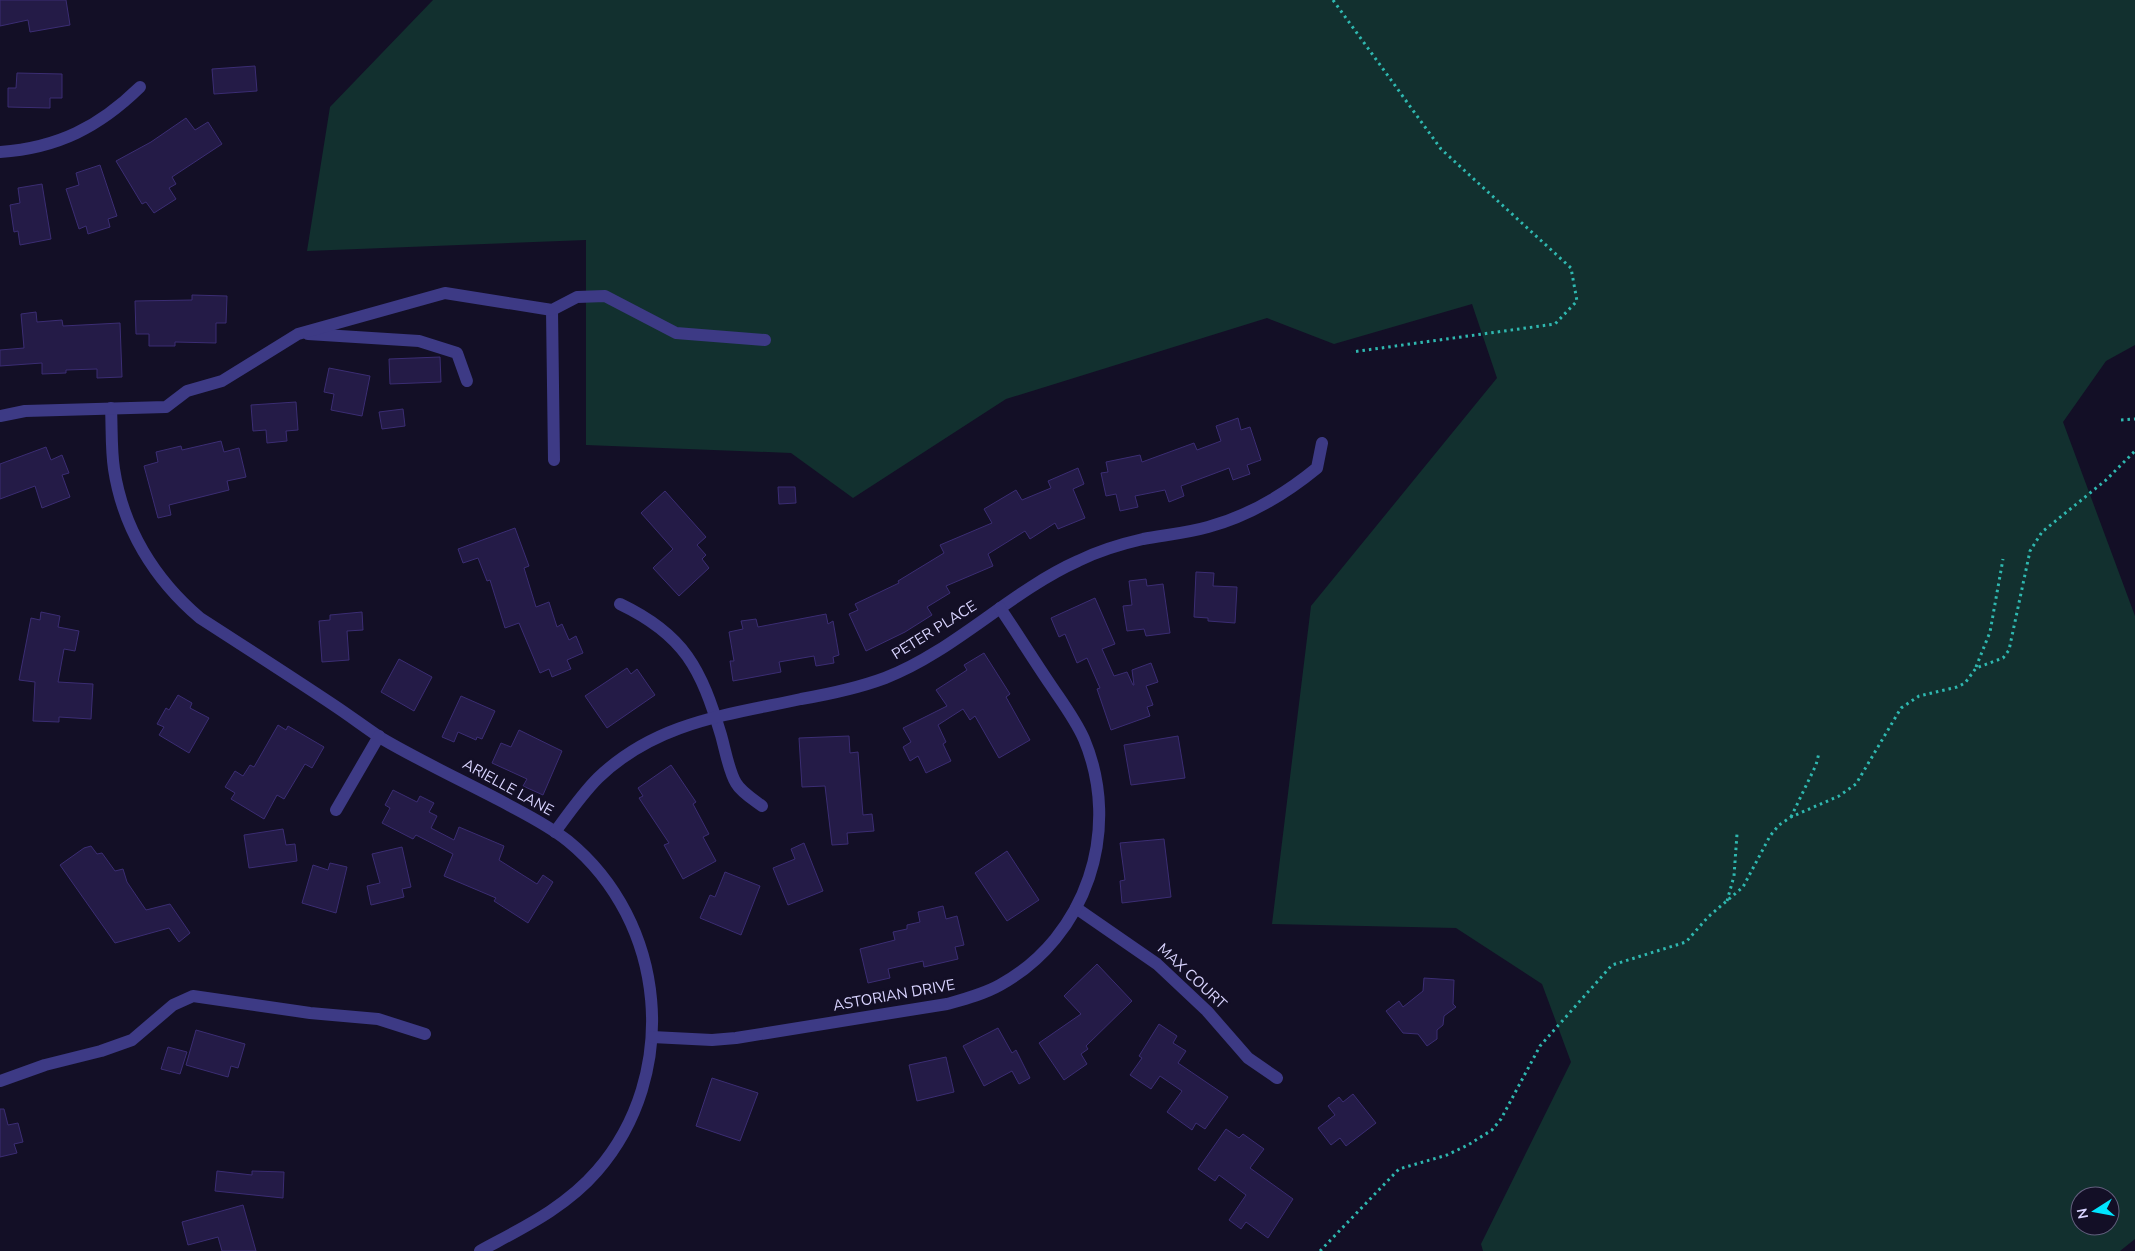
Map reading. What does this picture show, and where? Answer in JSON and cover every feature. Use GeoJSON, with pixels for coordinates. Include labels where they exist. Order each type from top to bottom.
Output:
{"type":"FeatureCollection","features":[{"type":"Feature","properties":{"kind":"street"},"geometry":{"type":"LineString","coordinates":[[0,152],[20,151],[46,145],[75,135],[97,123],[121,106],[140,86]]}},
{"type":"Feature","properties":{"kind":"street"},"geometry":{"type":"LineString","coordinates":[[0,416],[25,411],[166,406],[187,391],[222,381],[298,334],[445,293],[552,310],[577,298],[605,296],[676,333],[765,340]]}},
{"type":"Feature","properties":{"kind":"street"},"geometry":{"type":"LineString","coordinates":[[552,310],[554,460]]}},
{"type":"Feature","properties":{"kind":"street"},"geometry":{"type":"LineString","coordinates":[[298,334],[419,341],[456,353],[467,381]]}},
{"type":"Feature","properties":{"kind":"street","name":"ARIELLE LANE"},"geometry":{"type":"LineString","coordinates":[[110,408],[114,468],[125,515],[146,559],[178,599],[200,618],[379,736],[529,816],[555,832],[589,861],[610,886],[639,940],[648,971],[652,1002],[652,1037],[647,1071],[641,1094],[632,1116],[614,1149],[596,1172],[573,1195],[548,1214],[480,1251]]}},
{"type":"Feature","properties":{"kind":"street","name":"PETER PLACE"},"geometry":{"type":"LineString","coordinates":[[555,832],[585,792],[617,762],[654,738],[695,722],[851,689],[886,678],[920,661],[1044,579],[1077,561],[1143,539],[1207,528],[1238,517],[1268,503],[1295,486],[1317,468],[1322,442]]}},
{"type":"Feature","properties":{"kind":"street"},"geometry":{"type":"LineString","coordinates":[[620,604],[642,614],[659,626],[676,641],[690,659],[701,676],[716,717],[736,784],[762,806]]}},
{"type":"Feature","properties":{"kind":"street","name":"ASTORIAN DRIVE"},"geometry":{"type":"LineString","coordinates":[[652,1037],[712,1040],[736,1038],[947,1004],[970,998],[1000,985],[1028,966],[1050,945],[1076,908],[1092,869],[1099,837],[1100,813],[1098,790],[1092,763],[1083,738],[1072,717],[1000,608]]}},
{"type":"Feature","properties":{"kind":"street"},"geometry":{"type":"LineString","coordinates":[[336,810],[379,736]]}},
{"type":"Feature","properties":{"kind":"street","name":"MAX COURT"},"geometry":{"type":"LineString","coordinates":[[1076,908],[1157,964],[1207,1011],[1248,1058],[1276,1078]]}},
{"type":"Feature","properties":{"kind":"street"},"geometry":{"type":"LineString","coordinates":[[0,1081],[45,1065],[101,1051],[132,1040],[173,1005],[193,996],[310,1013],[378,1019],[425,1034]]}},
{"type":"Feature","properties":{"kind":"path"},"geometry":{"type":"LineString","coordinates":[[1333,0],[1441,149],[1571,268],[1577,301],[1555,324],[1352,352]]}},
{"type":"Feature","properties":{"kind":"path"},"geometry":{"type":"LineString","coordinates":[[2121,420],[2135,419]]}},
{"type":"Feature","properties":{"kind":"path"},"geometry":{"type":"LineString","coordinates":[[1976,668],[2003,658],[2009,650],[2030,551],[2042,532],[2106,480],[2135,451]]}},
{"type":"Feature","properties":{"kind":"path"},"geometry":{"type":"LineString","coordinates":[[1320,1251],[1399,1169],[1447,1155],[1492,1130],[1501,1119],[1540,1046],[1612,964],[1686,942],[1708,917],[1743,887],[1770,836],[1780,825],[1791,817],[1848,791],[1856,784],[1902,708],[1919,696],[1957,687],[1965,683],[1976,668],[1990,632],[2003,559]]}},
{"type":"Feature","properties":{"kind":"path"},"geometry":{"type":"LineString","coordinates":[[1791,817],[1811,778],[1818,753]]}},
{"type":"Feature","properties":{"kind":"path"},"geometry":{"type":"LineString","coordinates":[[1727,901],[1734,876],[1737,834]]}},
{"type":"Feature","properties":{"kind":"green space"},"geometry":{"type":"Polygon","coordinates":[[[433,0],[2135,0],[2135,345],[2106,361],[2063,422],[2135,616],[2135,1239],[2120,1251],[1483,1251],[1481,1244],[1571,1062],[1542,984],[1456,928],[1272,924],[1311,606],[1497,378],[1472,304],[1334,344],[1267,318],[1006,399],[853,498],[791,453],[586,445],[586,240],[307,251],[330,107],[433,0]]]}},
{"type":"Feature","properties":{"kind":"building"},"geometry":{"type":"Polygon","coordinates":[[[0,0],[66,0],[70,25],[30,32],[28,20],[0,26],[0,0]]]}},
{"type":"Feature","properties":{"kind":"building"},"geometry":{"type":"Polygon","coordinates":[[[255,66],[257,91],[214,94],[212,69],[255,66]]]}},
{"type":"Feature","properties":{"kind":"building"},"geometry":{"type":"Polygon","coordinates":[[[17,73],[62,74],[62,98],[50,98],[50,108],[8,107],[8,88],[16,88],[17,73]]]}},
{"type":"Feature","properties":{"kind":"building"},"geometry":{"type":"Polygon","coordinates":[[[186,118],[195,130],[208,122],[222,144],[172,177],[176,184],[169,188],[176,199],[154,213],[146,202],[142,204],[116,161],[151,142],[186,118]]]}},
{"type":"Feature","properties":{"kind":"building"},"geometry":{"type":"Polygon","coordinates":[[[100,165],[117,216],[108,219],[110,227],[88,234],[86,226],[79,229],[66,189],[79,185],[76,173],[100,165]]]}},
{"type":"Feature","properties":{"kind":"building"},"geometry":{"type":"Polygon","coordinates":[[[42,184],[51,239],[20,245],[18,231],[14,232],[10,205],[20,203],[18,188],[42,184]]]}},
{"type":"Feature","properties":{"kind":"building"},"geometry":{"type":"Polygon","coordinates":[[[192,295],[227,296],[226,323],[216,323],[216,343],[175,342],[175,346],[149,346],[149,334],[136,334],[135,301],[192,300],[192,295]]]}},
{"type":"Feature","properties":{"kind":"building"},"geometry":{"type":"Polygon","coordinates":[[[36,312],[37,322],[62,320],[63,326],[120,323],[122,377],[97,378],[97,369],[66,370],[66,373],[42,374],[42,363],[0,366],[0,350],[24,348],[21,314],[36,312]]]}},
{"type":"Feature","properties":{"kind":"building"},"geometry":{"type":"Polygon","coordinates":[[[440,357],[441,382],[390,384],[389,359],[440,357]]]}},
{"type":"Feature","properties":{"kind":"building"},"geometry":{"type":"Polygon","coordinates":[[[329,368],[370,376],[362,416],[331,410],[334,394],[324,392],[329,368]]]}},
{"type":"Feature","properties":{"kind":"building"},"geometry":{"type":"Polygon","coordinates":[[[296,402],[298,430],[286,431],[287,441],[267,443],[266,430],[253,431],[251,405],[296,402]]]}},
{"type":"Feature","properties":{"kind":"building"},"geometry":{"type":"Polygon","coordinates":[[[403,409],[405,426],[382,429],[379,412],[403,409]]]}},
{"type":"Feature","properties":{"kind":"building"},"geometry":{"type":"Polygon","coordinates":[[[1238,418],[1241,430],[1250,427],[1261,460],[1247,465],[1250,474],[1233,480],[1229,468],[1181,486],[1184,496],[1169,502],[1165,490],[1135,496],[1138,507],[1120,511],[1116,494],[1106,496],[1101,473],[1108,472],[1106,462],[1140,455],[1142,462],[1194,443],[1197,450],[1221,441],[1216,426],[1238,418]]]}},
{"type":"Feature","properties":{"kind":"building"},"geometry":{"type":"Polygon","coordinates":[[[221,441],[224,452],[239,448],[246,477],[227,481],[229,490],[169,505],[171,515],[158,518],[144,466],[158,462],[156,452],[181,446],[182,450],[221,441]]]}},
{"type":"Feature","properties":{"kind":"building"},"geometry":{"type":"Polygon","coordinates":[[[46,447],[51,460],[62,455],[69,473],[62,475],[70,497],[42,508],[35,486],[0,499],[0,464],[46,447]]]}},
{"type":"Feature","properties":{"kind":"building"},"geometry":{"type":"Polygon","coordinates":[[[1078,468],[1084,484],[1073,489],[1085,518],[1058,529],[1055,523],[1030,539],[1025,531],[988,554],[993,566],[946,586],[950,593],[927,607],[932,615],[905,632],[866,651],[849,614],[858,610],[855,604],[899,583],[898,581],[944,553],[940,545],[992,523],[984,509],[1016,490],[1022,500],[1051,488],[1048,481],[1078,468]]]}},
{"type":"Feature","properties":{"kind":"building"},"geometry":{"type":"Polygon","coordinates":[[[778,487],[795,487],[796,503],[779,504],[778,487]]]}},
{"type":"Feature","properties":{"kind":"building"},"geometry":{"type":"Polygon","coordinates":[[[665,491],[706,537],[697,545],[706,555],[702,559],[709,568],[679,596],[653,568],[673,549],[641,513],[665,491]]]}},
{"type":"Feature","properties":{"kind":"building"},"geometry":{"type":"Polygon","coordinates":[[[515,528],[529,566],[524,568],[536,607],[549,602],[557,627],[562,624],[569,640],[576,636],[583,653],[567,660],[571,669],[552,677],[549,669],[540,673],[519,623],[505,628],[490,580],[487,581],[478,558],[463,563],[458,549],[515,528]]]}},
{"type":"Feature","properties":{"kind":"building"},"geometry":{"type":"Polygon","coordinates":[[[1196,572],[1214,573],[1213,586],[1237,587],[1235,623],[1208,621],[1208,618],[1194,617],[1196,572]]]}},
{"type":"Feature","properties":{"kind":"building"},"geometry":{"type":"Polygon","coordinates":[[[1146,579],[1147,586],[1163,584],[1170,633],[1146,636],[1144,629],[1127,631],[1123,606],[1132,605],[1129,581],[1146,579]]]}},
{"type":"Feature","properties":{"kind":"building"},"geometry":{"type":"Polygon","coordinates":[[[1095,598],[1115,644],[1102,649],[1114,676],[1127,672],[1134,685],[1132,670],[1151,663],[1158,682],[1146,686],[1153,705],[1147,707],[1150,716],[1111,730],[1097,689],[1100,688],[1087,658],[1077,663],[1065,634],[1059,637],[1051,618],[1095,598]]]}},
{"type":"Feature","properties":{"kind":"building"},"geometry":{"type":"Polygon","coordinates":[[[41,612],[60,616],[58,627],[79,631],[75,651],[64,649],[58,682],[93,684],[91,719],[59,717],[59,722],[33,721],[35,682],[19,680],[31,618],[40,620],[41,612]]]}},
{"type":"Feature","properties":{"kind":"building"},"geometry":{"type":"Polygon","coordinates":[[[362,612],[363,630],[347,631],[349,660],[322,662],[319,621],[330,620],[330,615],[362,612]]]}},
{"type":"Feature","properties":{"kind":"building"},"geometry":{"type":"Polygon","coordinates":[[[826,614],[828,624],[833,621],[839,655],[833,657],[834,663],[816,666],[814,656],[779,662],[781,672],[733,681],[730,661],[734,661],[729,632],[743,629],[741,621],[756,619],[758,627],[826,614]]]}},
{"type":"Feature","properties":{"kind":"building"},"geometry":{"type":"Polygon","coordinates":[[[984,653],[1010,694],[1006,697],[1030,740],[999,758],[975,716],[970,720],[963,709],[938,725],[946,742],[943,744],[951,761],[926,773],[918,756],[910,761],[903,747],[911,742],[903,728],[947,706],[936,690],[967,670],[964,665],[984,653]]]}},
{"type":"Feature","properties":{"kind":"building"},"geometry":{"type":"Polygon","coordinates":[[[399,659],[432,677],[414,711],[381,692],[399,659]]]}},
{"type":"Feature","properties":{"kind":"building"},"geometry":{"type":"Polygon","coordinates":[[[627,668],[631,674],[637,669],[655,695],[607,728],[585,696],[627,668]]]}},
{"type":"Feature","properties":{"kind":"building"},"geometry":{"type":"Polygon","coordinates":[[[178,695],[192,703],[190,708],[209,718],[189,753],[159,735],[164,727],[157,724],[166,708],[169,710],[178,695]]]}},
{"type":"Feature","properties":{"kind":"building"},"geometry":{"type":"Polygon","coordinates":[[[461,696],[495,711],[482,739],[477,737],[476,740],[458,732],[454,742],[442,737],[461,696]]]}},
{"type":"Feature","properties":{"kind":"building"},"geometry":{"type":"Polygon","coordinates":[[[278,725],[286,730],[288,726],[324,747],[312,768],[305,764],[284,799],[277,795],[264,819],[231,799],[235,793],[225,787],[235,771],[243,776],[250,765],[254,767],[278,725]]]}},
{"type":"Feature","properties":{"kind":"building"},"geometry":{"type":"Polygon","coordinates":[[[519,730],[562,751],[543,795],[523,786],[527,779],[492,763],[501,743],[511,747],[519,730]]]}},
{"type":"Feature","properties":{"kind":"building"},"geometry":{"type":"Polygon","coordinates":[[[849,736],[850,753],[858,752],[863,815],[872,814],[874,831],[847,833],[848,844],[832,845],[825,786],[802,787],[799,738],[849,736]]]}},
{"type":"Feature","properties":{"kind":"building"},"geometry":{"type":"Polygon","coordinates":[[[1178,736],[1185,778],[1131,785],[1124,745],[1178,736]]]}},
{"type":"Feature","properties":{"kind":"building"},"geometry":{"type":"Polygon","coordinates":[[[671,765],[696,802],[693,804],[709,834],[703,837],[716,861],[683,879],[664,845],[669,843],[639,798],[643,796],[638,788],[671,765]]]}},
{"type":"Feature","properties":{"kind":"building"},"geometry":{"type":"Polygon","coordinates":[[[393,790],[417,802],[420,796],[434,803],[429,812],[437,816],[431,828],[454,840],[459,827],[504,846],[499,860],[537,884],[543,875],[553,882],[528,923],[494,901],[496,898],[444,876],[453,854],[416,835],[413,839],[382,823],[390,808],[385,805],[393,790]]]}},
{"type":"Feature","properties":{"kind":"building"},"geometry":{"type":"Polygon","coordinates":[[[283,829],[286,845],[295,844],[297,861],[249,868],[244,835],[283,829]]]}},
{"type":"Feature","properties":{"kind":"building"},"geometry":{"type":"Polygon","coordinates":[[[1164,839],[1171,897],[1122,903],[1120,881],[1125,880],[1120,843],[1164,839]]]}},
{"type":"Feature","properties":{"kind":"building"},"geometry":{"type":"Polygon","coordinates":[[[804,843],[823,891],[788,905],[773,868],[795,859],[791,849],[804,843]]]}},
{"type":"Feature","properties":{"kind":"building"},"geometry":{"type":"Polygon","coordinates":[[[91,846],[97,854],[102,853],[115,871],[123,869],[127,882],[146,910],[170,904],[190,933],[179,942],[169,928],[115,943],[60,865],[84,848],[91,846]]]}},
{"type":"Feature","properties":{"kind":"building"},"geometry":{"type":"Polygon","coordinates":[[[402,847],[411,887],[402,889],[404,897],[371,905],[367,886],[380,883],[372,854],[402,847]]]}},
{"type":"Feature","properties":{"kind":"building"},"geometry":{"type":"Polygon","coordinates":[[[1007,851],[1039,900],[1007,921],[975,873],[1007,851]]]}},
{"type":"Feature","properties":{"kind":"building"},"geometry":{"type":"Polygon","coordinates":[[[330,863],[347,867],[336,913],[302,903],[313,865],[328,870],[330,863]]]}},
{"type":"Feature","properties":{"kind":"building"},"geometry":{"type":"Polygon","coordinates":[[[725,872],[760,886],[741,935],[700,918],[710,895],[715,897],[725,872]]]}},
{"type":"Feature","properties":{"kind":"building"},"geometry":{"type":"Polygon","coordinates":[[[943,906],[946,919],[957,916],[964,945],[955,947],[958,959],[924,967],[923,961],[888,969],[890,978],[868,983],[860,949],[895,940],[893,932],[907,929],[907,925],[920,922],[918,912],[943,906]]]}},
{"type":"Feature","properties":{"kind":"building"},"geometry":{"type":"Polygon","coordinates":[[[1097,964],[1132,1001],[1086,1046],[1088,1049],[1081,1054],[1087,1064],[1064,1080],[1039,1043],[1081,1014],[1064,996],[1097,964]]]}},
{"type":"Feature","properties":{"kind":"building"},"geometry":{"type":"Polygon","coordinates":[[[1424,978],[1454,980],[1453,1004],[1456,1007],[1444,1016],[1443,1025],[1437,1030],[1437,1039],[1427,1046],[1418,1034],[1403,1033],[1386,1011],[1399,1001],[1403,1007],[1423,991],[1424,978]]]}},
{"type":"Feature","properties":{"kind":"building"},"geometry":{"type":"Polygon","coordinates":[[[1159,1024],[1177,1036],[1173,1043],[1186,1051],[1178,1063],[1228,1097],[1205,1129],[1196,1123],[1192,1130],[1167,1112],[1182,1091],[1160,1076],[1151,1089],[1130,1075],[1142,1058],[1139,1056],[1159,1024]]]}},
{"type":"Feature","properties":{"kind":"building"},"geometry":{"type":"Polygon","coordinates":[[[998,1028],[1012,1053],[1016,1050],[1030,1078],[1019,1084],[1012,1071],[984,1086],[963,1046],[998,1028]]]}},
{"type":"Feature","properties":{"kind":"building"},"geometry":{"type":"Polygon","coordinates":[[[196,1030],[245,1044],[238,1068],[231,1066],[228,1077],[186,1065],[196,1030]]]}},
{"type":"Feature","properties":{"kind":"building"},"geometry":{"type":"Polygon","coordinates":[[[168,1047],[187,1052],[180,1074],[161,1069],[168,1047]]]}},
{"type":"Feature","properties":{"kind":"building"},"geometry":{"type":"Polygon","coordinates":[[[946,1057],[954,1092],[917,1101],[909,1065],[946,1057]]]}},
{"type":"Feature","properties":{"kind":"building"},"geometry":{"type":"Polygon","coordinates":[[[712,1078],[758,1093],[740,1141],[696,1126],[712,1078]]]}},
{"type":"Feature","properties":{"kind":"building"},"geometry":{"type":"Polygon","coordinates":[[[1353,1094],[1376,1123],[1346,1146],[1340,1138],[1331,1145],[1318,1128],[1335,1115],[1328,1106],[1339,1097],[1343,1102],[1353,1094]]]}},
{"type":"Feature","properties":{"kind":"building"},"geometry":{"type":"Polygon","coordinates":[[[0,1109],[4,1109],[8,1125],[18,1123],[23,1142],[14,1144],[17,1153],[0,1157],[0,1109]]]}},
{"type":"Feature","properties":{"kind":"building"},"geometry":{"type":"Polygon","coordinates":[[[1226,1129],[1239,1138],[1243,1134],[1264,1149],[1250,1168],[1293,1199],[1268,1238],[1246,1222],[1241,1229],[1229,1220],[1246,1195],[1219,1175],[1215,1181],[1198,1169],[1226,1129]]]}},
{"type":"Feature","properties":{"kind":"building"},"geometry":{"type":"Polygon","coordinates":[[[217,1171],[252,1175],[252,1171],[284,1172],[283,1198],[215,1191],[217,1171]]]}},
{"type":"Feature","properties":{"kind":"building"},"geometry":{"type":"Polygon","coordinates":[[[243,1205],[256,1251],[222,1251],[218,1237],[188,1245],[182,1222],[243,1205]]]}}]}
